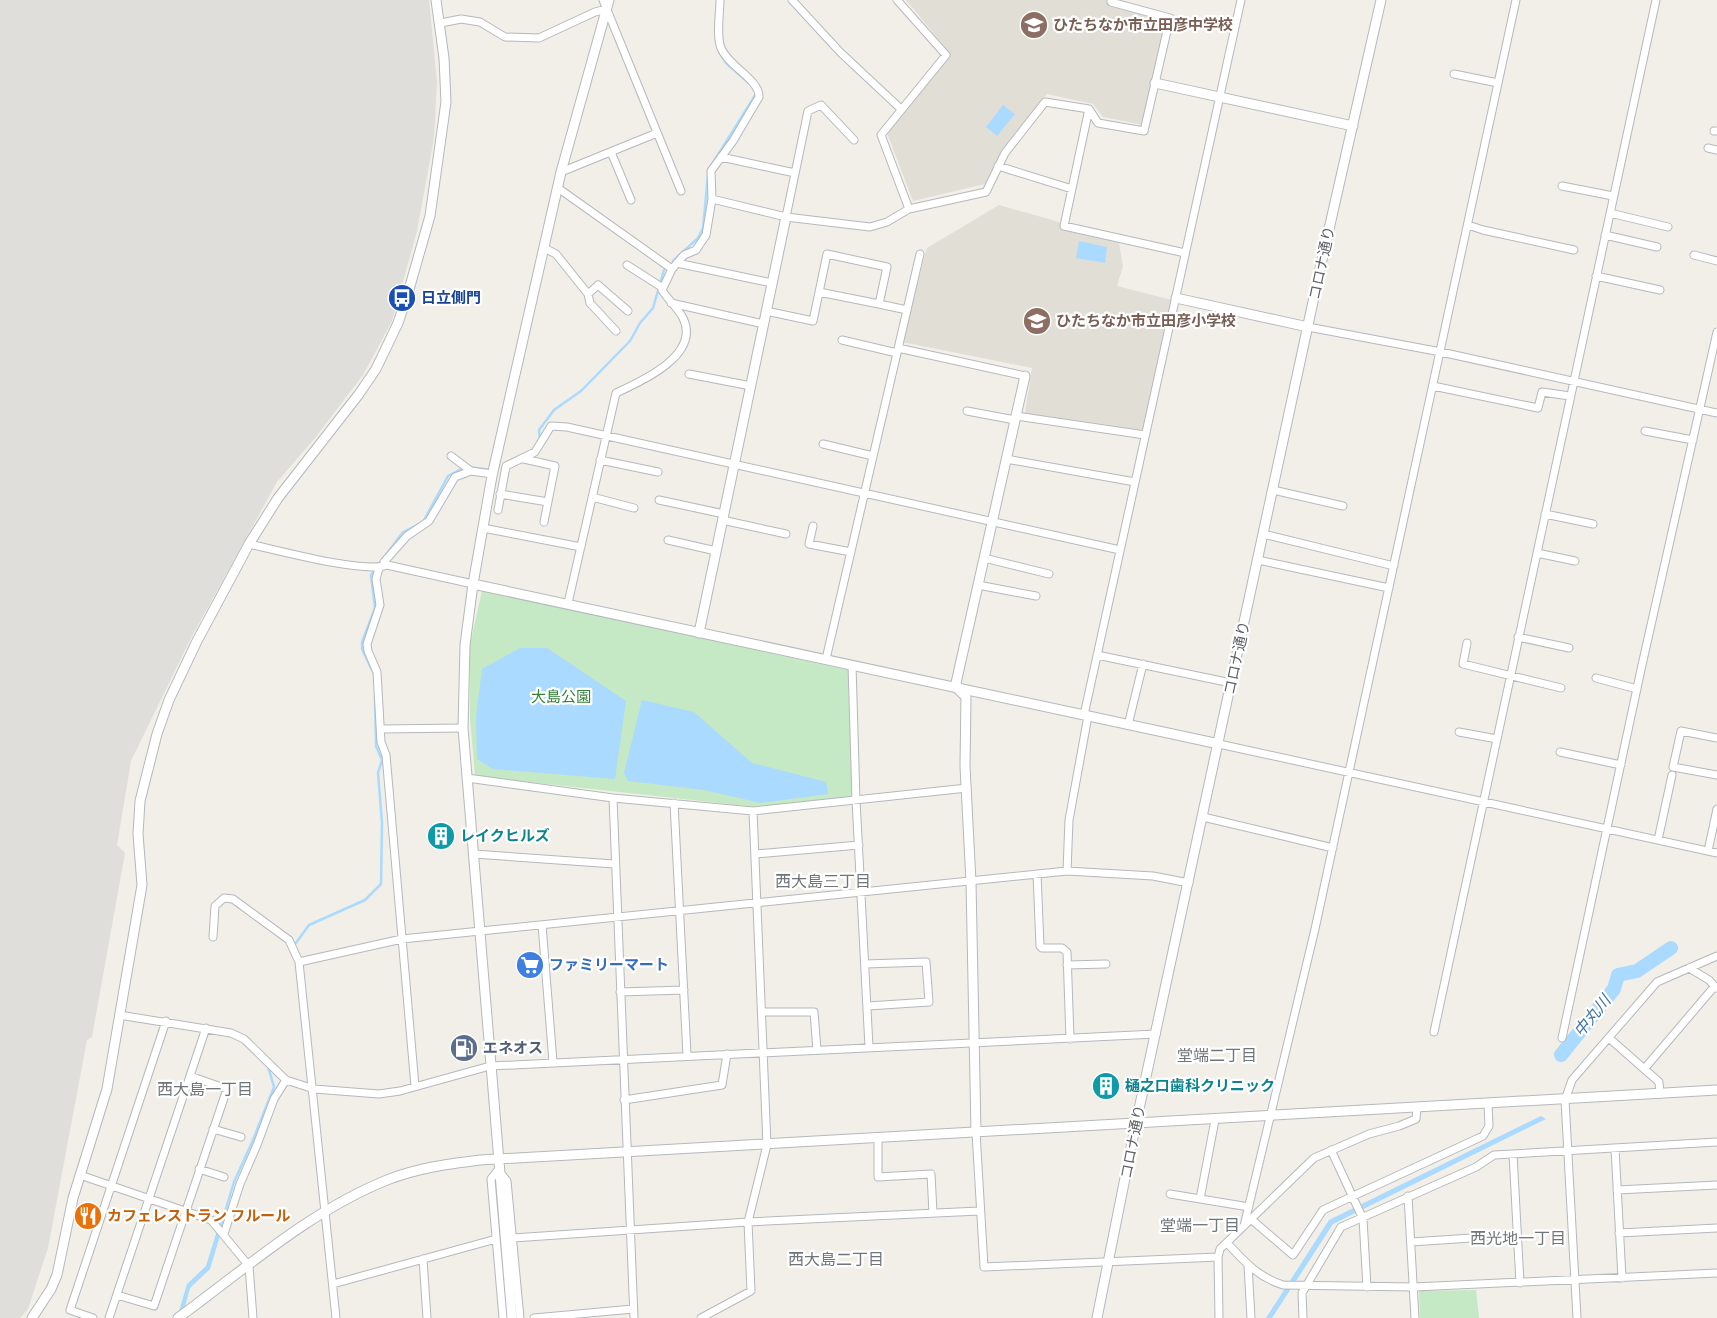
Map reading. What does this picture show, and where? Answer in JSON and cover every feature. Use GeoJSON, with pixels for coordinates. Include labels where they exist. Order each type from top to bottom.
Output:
{"type":"FeatureCollection","features":[{"type":"Feature","properties":{"kind":"street"},"geometry":{"type":"LineString","coordinates":[[32,1318],[51,1289],[57,1275],[80,1175],[102,1107],[142,885],[138,818],[146,773],[157,734],[176,683],[250,544],[278,498],[359,394],[376,368],[398,323],[430,216],[436,187],[446,102],[441,23],[436,0]]}},
{"type":"Feature","properties":{"kind":"street"},"geometry":{"type":"LineString","coordinates":[[663,288],[674,266],[684,256],[696,250],[706,235],[712,199],[711,171],[734,141],[759,97],[759,91],[730,62],[720,45],[720,0]]}},
{"type":"Feature","properties":{"kind":"street"},"geometry":{"type":"LineString","coordinates":[[792,0],[840,52],[901,109]]}},
{"type":"Feature","properties":{"kind":"street"},"geometry":{"type":"LineString","coordinates":[[897,0],[946,55],[881,135],[909,209]]}},
{"type":"Feature","properties":{"kind":"street"},"geometry":{"type":"LineString","coordinates":[[712,199],[786,217],[870,227],[887,222],[909,209],[986,192],[1005,153],[1045,102],[1089,109],[1098,123],[1144,131],[1170,18],[1111,2],[1112,0]]}},
{"type":"Feature","properties":{"kind":"street"},"geometry":{"type":"LineString","coordinates":[[1067,871],[1070,820],[1097,655],[1241,0]]}},
{"type":"Feature","properties":{"kind":"street","name":"コロナ通り"},"geometry":{"type":"LineString","coordinates":[[1097,1318],[1110,1262],[1136,1123],[1308,327],[1381,0]]}},
{"type":"Feature","properties":{"kind":"street"},"geometry":{"type":"LineString","coordinates":[[1244,1226],[1272,1116],[1333,848],[1516,0]]}},
{"type":"Feature","properties":{"kind":"street"},"geometry":{"type":"LineString","coordinates":[[1434,1032],[1656,0]]}},
{"type":"Feature","properties":{"kind":"street"},"geometry":{"type":"LineString","coordinates":[[441,23],[461,19],[480,22],[506,37],[539,38],[595,12],[608,2]]}},
{"type":"Feature","properties":{"kind":"street"},"geometry":{"type":"LineString","coordinates":[[608,2],[681,191]]}},
{"type":"Feature","properties":{"kind":"street"},"geometry":{"type":"LineString","coordinates":[[512,1318],[500,1196],[474,854],[462,728],[465,645],[473,584],[492,474],[558,188],[608,2]]}},
{"type":"Feature","properties":{"kind":"street"},"geometry":{"type":"LineString","coordinates":[[1454,74],[1498,83]]}},
{"type":"Feature","properties":{"kind":"street"},"geometry":{"type":"LineString","coordinates":[[1155,83],[1353,126]]}},
{"type":"Feature","properties":{"kind":"street"},"geometry":{"type":"LineString","coordinates":[[699,633],[808,111],[820,105],[854,140]]}},
{"type":"Feature","properties":{"kind":"street"},"geometry":{"type":"LineString","coordinates":[[1089,109],[1064,226],[1186,253]]}},
{"type":"Feature","properties":{"kind":"street"},"geometry":{"type":"LineString","coordinates":[[562,172],[657,133]]}},
{"type":"Feature","properties":{"kind":"street"},"geometry":{"type":"LineString","coordinates":[[1708,148],[1717,150]]}},
{"type":"Feature","properties":{"kind":"street"},"geometry":{"type":"LineString","coordinates":[[611,152],[632,200]]}},
{"type":"Feature","properties":{"kind":"street"},"geometry":{"type":"LineString","coordinates":[[721,157],[795,173]]}},
{"type":"Feature","properties":{"kind":"street"},"geometry":{"type":"LineString","coordinates":[[998,166],[1072,189]]}},
{"type":"Feature","properties":{"kind":"street"},"geometry":{"type":"LineString","coordinates":[[1562,186],[1614,196]]}},
{"type":"Feature","properties":{"kind":"street"},"geometry":{"type":"LineString","coordinates":[[558,188],[674,266],[772,284]]}},
{"type":"Feature","properties":{"kind":"street"},"geometry":{"type":"LineString","coordinates":[[1610,213],[1668,227]]}},
{"type":"Feature","properties":{"kind":"street"},"geometry":{"type":"LineString","coordinates":[[1468,225],[1574,250]]}},
{"type":"Feature","properties":{"kind":"street"},"geometry":{"type":"LineString","coordinates":[[1605,235],[1657,246]]}},
{"type":"Feature","properties":{"kind":"street"},"geometry":{"type":"LineString","coordinates":[[544,248],[556,254],[588,294],[590,303],[616,331]]}},
{"type":"Feature","properties":{"kind":"street"},"geometry":{"type":"LineString","coordinates":[[766,311],[813,321],[827,254],[887,267],[879,304]]}},
{"type":"Feature","properties":{"kind":"street"},"geometry":{"type":"LineString","coordinates":[[826,660],[920,254]]}},
{"type":"Feature","properties":{"kind":"street"},"geometry":{"type":"LineString","coordinates":[[1694,255],[1717,261]]}},
{"type":"Feature","properties":{"kind":"street"},"geometry":{"type":"LineString","coordinates":[[568,603],[616,393],[649,378],[684,348],[687,337],[683,318],[671,303],[663,288],[627,265]]}},
{"type":"Feature","properties":{"kind":"street"},"geometry":{"type":"LineString","coordinates":[[1596,276],[1660,290]]}},
{"type":"Feature","properties":{"kind":"street"},"geometry":{"type":"LineString","coordinates":[[588,294],[598,284],[628,311]]}},
{"type":"Feature","properties":{"kind":"street"},"geometry":{"type":"LineString","coordinates":[[819,292],[907,310]]}},
{"type":"Feature","properties":{"kind":"street"},"geometry":{"type":"LineString","coordinates":[[1176,298],[1308,327],[1441,352],[1717,413]]}},
{"type":"Feature","properties":{"kind":"street"},"geometry":{"type":"LineString","coordinates":[[671,303],[764,324]]}},
{"type":"Feature","properties":{"kind":"street"},"geometry":{"type":"LineString","coordinates":[[1562,1038],[1637,689],[1717,332]]}},
{"type":"Feature","properties":{"kind":"street"},"geometry":{"type":"LineString","coordinates":[[842,340],[1026,376],[956,683],[958,689],[966,697],[976,1132],[979,1211],[984,1267],[1218,1257]]}},
{"type":"Feature","properties":{"kind":"street"},"geometry":{"type":"LineString","coordinates":[[689,374],[751,386]]}},
{"type":"Feature","properties":{"kind":"street"},"geometry":{"type":"LineString","coordinates":[[1433,386],[1538,408],[1542,392],[1570,396]]}},
{"type":"Feature","properties":{"kind":"street"},"geometry":{"type":"LineString","coordinates":[[968,411],[1145,435]]}},
{"type":"Feature","properties":{"kind":"street"},"geometry":{"type":"LineString","coordinates":[[498,510],[506,466],[524,459],[540,448],[550,426],[567,427],[1120,550]]}},
{"type":"Feature","properties":{"kind":"street"},"geometry":{"type":"LineString","coordinates":[[1645,431],[1693,440]]}},
{"type":"Feature","properties":{"kind":"street"},"geometry":{"type":"LineString","coordinates":[[823,444],[873,456]]}},
{"type":"Feature","properties":{"kind":"street"},"geometry":{"type":"LineString","coordinates":[[451,456],[471,471]]}},
{"type":"Feature","properties":{"kind":"street"},"geometry":{"type":"LineString","coordinates":[[524,459],[555,466],[544,522]]}},
{"type":"Feature","properties":{"kind":"street"},"geometry":{"type":"LineString","coordinates":[[1006,459],[1135,482]]}},
{"type":"Feature","properties":{"kind":"street"},"geometry":{"type":"LineString","coordinates":[[600,460],[658,472]]}},
{"type":"Feature","properties":{"kind":"street"},"geometry":{"type":"LineString","coordinates":[[415,1086],[386,755],[381,742],[377,672],[367,644],[380,605],[376,579],[389,554],[401,542],[429,521],[455,477],[471,471],[492,474]]}},
{"type":"Feature","properties":{"kind":"street"},"geometry":{"type":"LineString","coordinates":[[1273,490],[1343,506]]}},
{"type":"Feature","properties":{"kind":"street"},"geometry":{"type":"LineString","coordinates":[[500,494],[548,502]]}},
{"type":"Feature","properties":{"kind":"street"},"geometry":{"type":"LineString","coordinates":[[592,498],[634,508]]}},
{"type":"Feature","properties":{"kind":"street"},"geometry":{"type":"LineString","coordinates":[[660,500],[786,534]]}},
{"type":"Feature","properties":{"kind":"street"},"geometry":{"type":"LineString","coordinates":[[1545,514],[1593,524]]}},
{"type":"Feature","properties":{"kind":"street"},"geometry":{"type":"LineString","coordinates":[[813,526],[809,544],[851,552]]}},
{"type":"Feature","properties":{"kind":"street"},"geometry":{"type":"LineString","coordinates":[[483,528],[580,547]]}},
{"type":"Feature","properties":{"kind":"street"},"geometry":{"type":"LineString","coordinates":[[1264,534],[1394,566]]}},
{"type":"Feature","properties":{"kind":"street"},"geometry":{"type":"LineString","coordinates":[[668,540],[716,551]]}},
{"type":"Feature","properties":{"kind":"street"},"geometry":{"type":"LineString","coordinates":[[250,544],[568,603],[1717,854]]}},
{"type":"Feature","properties":{"kind":"street"},"geometry":{"type":"LineString","coordinates":[[1536,553],[1575,561]]}},
{"type":"Feature","properties":{"kind":"street"},"geometry":{"type":"LineString","coordinates":[[984,558],[1049,574]]}},
{"type":"Feature","properties":{"kind":"street"},"geometry":{"type":"LineString","coordinates":[[1258,560],[1389,588]]}},
{"type":"Feature","properties":{"kind":"street"},"geometry":{"type":"LineString","coordinates":[[978,584],[1036,596]]}},
{"type":"Feature","properties":{"kind":"street"},"geometry":{"type":"LineString","coordinates":[[1518,637],[1570,648]]}},
{"type":"Feature","properties":{"kind":"street"},"geometry":{"type":"LineString","coordinates":[[1467,643],[1463,664],[1560,688]]}},
{"type":"Feature","properties":{"kind":"street"},"geometry":{"type":"LineString","coordinates":[[1097,655],[1231,683]]}},
{"type":"Feature","properties":{"kind":"street"},"geometry":{"type":"LineString","coordinates":[[1128,725],[1143,664]]}},
{"type":"Feature","properties":{"kind":"street"},"geometry":{"type":"LineString","coordinates":[[852,665],[856,800],[869,1047]]}},
{"type":"Feature","properties":{"kind":"street"},"geometry":{"type":"LineString","coordinates":[[1596,678],[1637,689]]}},
{"type":"Feature","properties":{"kind":"street"},"geometry":{"type":"LineString","coordinates":[[381,729],[462,728]]}},
{"type":"Feature","properties":{"kind":"street"},"geometry":{"type":"LineString","coordinates":[[1717,738],[1681,731],[1673,767],[1717,775]]}},
{"type":"Feature","properties":{"kind":"street"},"geometry":{"type":"LineString","coordinates":[[1459,732],[1496,739]]}},
{"type":"Feature","properties":{"kind":"street"},"geometry":{"type":"LineString","coordinates":[[1560,752],[1621,765]]}},
{"type":"Feature","properties":{"kind":"street"},"geometry":{"type":"LineString","coordinates":[[1658,840],[1672,775]]}},
{"type":"Feature","properties":{"kind":"street"},"geometry":{"type":"LineString","coordinates":[[467,778],[612,798],[753,811],[967,788]]}},
{"type":"Feature","properties":{"kind":"street"},"geometry":{"type":"LineString","coordinates":[[612,798],[634,1318]]}},
{"type":"Feature","properties":{"kind":"street"},"geometry":{"type":"LineString","coordinates":[[674,803],[687,1055]]}},
{"type":"Feature","properties":{"kind":"street"},"geometry":{"type":"LineString","coordinates":[[1708,851],[1717,809]]}},
{"type":"Feature","properties":{"kind":"street"},"geometry":{"type":"LineString","coordinates":[[701,1318],[751,1291],[748,1222],[767,1144],[753,811]]}},
{"type":"Feature","properties":{"kind":"street"},"geometry":{"type":"LineString","coordinates":[[1203,817],[1333,848]]}},
{"type":"Feature","properties":{"kind":"street"},"geometry":{"type":"LineString","coordinates":[[755,854],[859,845]]}},
{"type":"Feature","properties":{"kind":"street"},"geometry":{"type":"LineString","coordinates":[[474,854],[614,864]]}},
{"type":"Feature","properties":{"kind":"street"},"geometry":{"type":"LineString","coordinates":[[299,962],[402,939],[1067,871],[1153,876],[1189,883]]}},
{"type":"Feature","properties":{"kind":"street"},"geometry":{"type":"LineString","coordinates":[[1037,874],[1039,943],[1042,948],[1065,950],[1068,965],[1070,1039]]}},
{"type":"Feature","properties":{"kind":"street"},"geometry":{"type":"LineString","coordinates":[[213,937],[215,906],[224,898],[233,899],[289,940],[299,962],[303,1013],[308,1035],[314,1089],[336,1318]]}},
{"type":"Feature","properties":{"kind":"street"},"geometry":{"type":"LineString","coordinates":[[542,925],[553,1062]]}},
{"type":"Feature","properties":{"kind":"street"},"geometry":{"type":"LineString","coordinates":[[1576,1318],[1564,1100],[1572,1080],[1657,982],[1717,956]]}},
{"type":"Feature","properties":{"kind":"street"},"geometry":{"type":"LineString","coordinates":[[866,964],[926,962],[929,1002],[868,1006]]}},
{"type":"Feature","properties":{"kind":"street"},"geometry":{"type":"LineString","coordinates":[[1068,965],[1106,964]]}},
{"type":"Feature","properties":{"kind":"street"},"geometry":{"type":"LineString","coordinates":[[1645,1068],[1715,988],[1709,980],[1689,968]]}},
{"type":"Feature","properties":{"kind":"street"},"geometry":{"type":"LineString","coordinates":[[620,992],[684,990]]}},
{"type":"Feature","properties":{"kind":"street"},"geometry":{"type":"LineString","coordinates":[[762,1012],[814,1012],[817,1050]]}},
{"type":"Feature","properties":{"kind":"street"},"geometry":{"type":"LineString","coordinates":[[120,1015],[231,1033],[244,1040],[286,1080],[314,1089],[379,1094],[490,1066],[687,1055],[1156,1034]]}},
{"type":"Feature","properties":{"kind":"street"},"geometry":{"type":"LineString","coordinates":[[93,1318],[70,1310],[166,1021]]}},
{"type":"Feature","properties":{"kind":"street"},"geometry":{"type":"LineString","coordinates":[[109,1318],[206,1028]]}},
{"type":"Feature","properties":{"kind":"street"},"geometry":{"type":"LineString","coordinates":[[1609,1038],[1659,1082],[1660,1094]]}},
{"type":"Feature","properties":{"kind":"street"},"geometry":{"type":"LineString","coordinates":[[624,1100],[722,1085],[727,1054]]}},
{"type":"Feature","properties":{"kind":"street"},"geometry":{"type":"LineString","coordinates":[[117,1295],[154,1306],[187,1211],[227,1089],[190,1076]]}},
{"type":"Feature","properties":{"kind":"street"},"geometry":{"type":"LineString","coordinates":[[224,1234],[240,1184],[274,1099],[286,1080]]}},
{"type":"Feature","properties":{"kind":"street"},"geometry":{"type":"LineString","coordinates":[[178,1318],[326,1210],[374,1185],[441,1165],[498,1159],[1215,1120],[1717,1090]]}},
{"type":"Feature","properties":{"kind":"street"},"geometry":{"type":"LineString","coordinates":[[1252,1220],[1293,1255],[1323,1210],[1483,1136],[1489,1126],[1488,1104]]}},
{"type":"Feature","properties":{"kind":"street"},"geometry":{"type":"LineString","coordinates":[[1219,1318],[1218,1257],[1220,1249],[1314,1158],[1369,1134],[1416,1119],[1417,1108]]}},
{"type":"Feature","properties":{"kind":"street"},"geometry":{"type":"LineString","coordinates":[[1200,1198],[1215,1120]]}},
{"type":"Feature","properties":{"kind":"street"},"geometry":{"type":"LineString","coordinates":[[214,1129],[241,1137]]}},
{"type":"Feature","properties":{"kind":"street"},"geometry":{"type":"LineString","coordinates":[[878,1138],[878,1177],[931,1174],[933,1213]]}},
{"type":"Feature","properties":{"kind":"street"},"geometry":{"type":"LineString","coordinates":[[1303,1318],[1302,1293],[1341,1227],[1363,1219],[1408,1196],[1476,1166],[1494,1155],[1717,1142]]}},
{"type":"Feature","properties":{"kind":"street"},"geometry":{"type":"LineString","coordinates":[[1615,1148],[1622,1278]]}},
{"type":"Feature","properties":{"kind":"street"},"geometry":{"type":"LineString","coordinates":[[1330,1150],[1363,1219],[1368,1287]]}},
{"type":"Feature","properties":{"kind":"street"},"geometry":{"type":"LineString","coordinates":[[1512,1154],[1520,1283]]}},
{"type":"Feature","properties":{"kind":"street"},"geometry":{"type":"LineString","coordinates":[[200,1169],[224,1177]]}},
{"type":"Feature","properties":{"kind":"street"},"geometry":{"type":"LineString","coordinates":[[498,1170],[507,1181],[520,1318]]}},
{"type":"Feature","properties":{"kind":"street"},"geometry":{"type":"LineString","coordinates":[[498,1170],[491,1179],[503,1318]]}},
{"type":"Feature","properties":{"kind":"street"},"geometry":{"type":"LineString","coordinates":[[80,1175],[211,1220],[249,1266],[253,1318]]}},
{"type":"Feature","properties":{"kind":"street"},"geometry":{"type":"LineString","coordinates":[[1617,1190],[1717,1185]]}},
{"type":"Feature","properties":{"kind":"street"},"geometry":{"type":"LineString","coordinates":[[1170,1194],[1249,1207]]}},
{"type":"Feature","properties":{"kind":"street"},"geometry":{"type":"LineString","coordinates":[[1408,1196],[1416,1318]]}},
{"type":"Feature","properties":{"kind":"street"},"geometry":{"type":"LineString","coordinates":[[513,1238],[748,1222],[979,1211]]}},
{"type":"Feature","properties":{"kind":"street"},"geometry":{"type":"LineString","coordinates":[[1619,1233],[1717,1228]]}},
{"type":"Feature","properties":{"kind":"street"},"geometry":{"type":"LineString","coordinates":[[1411,1242],[1517,1235]]}},
{"type":"Feature","properties":{"kind":"street"},"geometry":{"type":"LineString","coordinates":[[333,1284],[496,1238]]}},
{"type":"Feature","properties":{"kind":"street"},"geometry":{"type":"LineString","coordinates":[[1228,1243],[1248,1265],[1267,1280],[1283,1285],[1414,1287],[1717,1273]]}},
{"type":"Feature","properties":{"kind":"street"},"geometry":{"type":"LineString","coordinates":[[423,1259],[427,1318]]}},
{"type":"Feature","properties":{"kind":"street"},"geometry":{"type":"LineString","coordinates":[[1248,1265],[1251,1318]]}},
{"type":"Feature","properties":{"kind":"street"},"geometry":{"type":"LineString","coordinates":[[534,1318],[634,1309]]}},
{"type":"Feature","properties":{"kind":"shaded area"},"geometry":{"type":"Polygon","coordinates":[[[0,0],[429,0],[437,81],[434,138],[417,231],[392,321],[363,375],[315,438],[277,482],[191,638],[131,761],[117,845],[125,853],[92,1037],[87,1040],[48,1248],[28,1309],[20,1318],[0,1318],[0,0]]]}},
{"type":"Feature","properties":{"kind":"shaded area","name":"ひたちなか市立田彦中学校"},"geometry":{"type":"Polygon","coordinates":[[[906,0],[1108,0],[1108,4],[1167,19],[1143,125],[1103,117],[1093,104],[1047,94],[1002,150],[985,184],[913,201],[887,133],[950,53],[906,0]]]}},
{"type":"Feature","properties":{"kind":"shaded area","name":"ひたちなか市立田彦小学校"},"geometry":{"type":"Polygon","coordinates":[[[999,205],[1059,222],[1067,231],[1119,243],[1123,266],[1117,286],[1172,300],[1144,430],[1025,413],[1032,368],[902,342],[927,248],[999,205]]]}},
{"type":"Feature","properties":{"kind":"green space","name":"大島公園"},"geometry":{"type":"Polygon","coordinates":[[[482,591],[848,670],[852,797],[756,807],[475,776],[470,718],[470,645],[482,591]]]}},
{"type":"Feature","properties":{"kind":"green space"},"geometry":{"type":"Polygon","coordinates":[[[1476,1290],[1479,1318],[1420,1318],[1419,1291],[1476,1290]]]}},
{"type":"Feature","properties":{"kind":"water"},"geometry":{"type":"Polygon","coordinates":[[[1003,105],[1015,114],[997,136],[986,127],[1003,105]]]}},
{"type":"Feature","properties":{"kind":"water"},"geometry":{"type":"Polygon","coordinates":[[[1079,241],[1107,247],[1105,263],[1076,258],[1079,241]]]}},
{"type":"Feature","properties":{"kind":"water"},"geometry":{"type":"Polygon","coordinates":[[[520,648],[547,648],[626,701],[615,779],[493,769],[477,759],[476,717],[482,669],[520,648]]]}},
{"type":"Feature","properties":{"kind":"water"},"geometry":{"type":"Polygon","coordinates":[[[642,700],[694,712],[752,763],[826,782],[828,794],[761,803],[704,790],[628,781],[624,773],[642,700]]]}},
{"type":"Feature","properties":{"kind":"water"},"geometry":{"type":"Polygon","coordinates":[[[1541,1116],[1546,1119],[1333,1224],[1272,1318],[1266,1318],[1329,1220],[1541,1116]]]}},
{"type":"Feature","properties":{"kind":"water"},"geometry":{"type":"Polygon","coordinates":[[[219,1224],[223,1226],[210,1269],[190,1288],[182,1318],[177,1318],[187,1284],[206,1266],[219,1224]]]}},
{"type":"Feature","properties":{"kind":"waterway"},"geometry":{"type":"LineString","coordinates":[[718,49],[726,63],[749,83]]}},
{"type":"Feature","properties":{"kind":"waterway"},"geometry":{"type":"LineString","coordinates":[[709,169],[756,94]]}},
{"type":"Feature","properties":{"kind":"waterway"},"geometry":{"type":"LineString","coordinates":[[673,261],[698,238],[703,228],[708,175]]}},
{"type":"Feature","properties":{"kind":"waterway"},"geometry":{"type":"LineString","coordinates":[[540,440],[539,430],[554,410],[581,391],[630,341],[640,323],[653,308],[664,270]]}},
{"type":"Feature","properties":{"kind":"waterway"},"geometry":{"type":"LineString","coordinates":[[468,467],[491,470]]}},
{"type":"Feature","properties":{"kind":"waterway"},"geometry":{"type":"LineString","coordinates":[[375,676],[362,649],[362,642],[375,608],[371,575],[403,532],[423,522],[448,476],[463,468]]}},
{"type":"Feature","properties":{"kind":"waterway"},"geometry":{"type":"LineString","coordinates":[[296,943],[309,925],[365,900],[381,884],[382,823],[378,773],[382,760],[376,746],[375,696]]}},
{"type":"Feature","properties":{"kind":"waterway","name":"中丸川"},"geometry":{"type":"LineString","coordinates":[[1561,1055],[1614,989],[1618,975],[1637,971],[1671,948]]}},
{"type":"Feature","properties":{"kind":"waterway"},"geometry":{"type":"LineString","coordinates":[[221,1225],[234,1182],[274,1087],[268,1066]]}},
{"type":"Feature","properties":{"kind":"place","name":"ひたちなか市立田彦中学校"},"geometry":{"type":"Point","coordinates":[1034,25]}},
{"type":"Feature","properties":{"kind":"place","name":"日立側門"},"geometry":{"type":"Point","coordinates":[402,298]}},
{"type":"Feature","properties":{"kind":"place","name":"ひたちなか市立田彦小学校"},"geometry":{"type":"Point","coordinates":[1037,321]}},
{"type":"Feature","properties":{"kind":"place","name":"レイクヒルズ"},"geometry":{"type":"Point","coordinates":[441,836]}},
{"type":"Feature","properties":{"kind":"place","name":"ファミリーマート"},"geometry":{"type":"Point","coordinates":[530,965]}},
{"type":"Feature","properties":{"kind":"place","name":"エネオス"},"geometry":{"type":"Point","coordinates":[464,1048]}},
{"type":"Feature","properties":{"kind":"place","name":"樋之口歯科クリニック"},"geometry":{"type":"Point","coordinates":[1106,1086]}},
{"type":"Feature","properties":{"kind":"place","name":"カフェレストラン フルール"},"geometry":{"type":"Point","coordinates":[88,1216]}},
{"type":"Feature","properties":{"kind":"district","name":"西大島三丁目"},"geometry":{"type":"Point","coordinates":[823,881]}},
{"type":"Feature","properties":{"kind":"district","name":"堂端二丁目"},"geometry":{"type":"Point","coordinates":[1217,1055]}},
{"type":"Feature","properties":{"kind":"district","name":"西大島一丁目"},"geometry":{"type":"Point","coordinates":[205,1089]}},
{"type":"Feature","properties":{"kind":"district","name":"堂端一丁目"},"geometry":{"type":"Point","coordinates":[1200,1225]}},
{"type":"Feature","properties":{"kind":"district","name":"西光地一丁目"},"geometry":{"type":"Point","coordinates":[1518,1238]}},
{"type":"Feature","properties":{"kind":"district","name":"西大島二丁目"},"geometry":{"type":"Point","coordinates":[836,1259]}}]}
